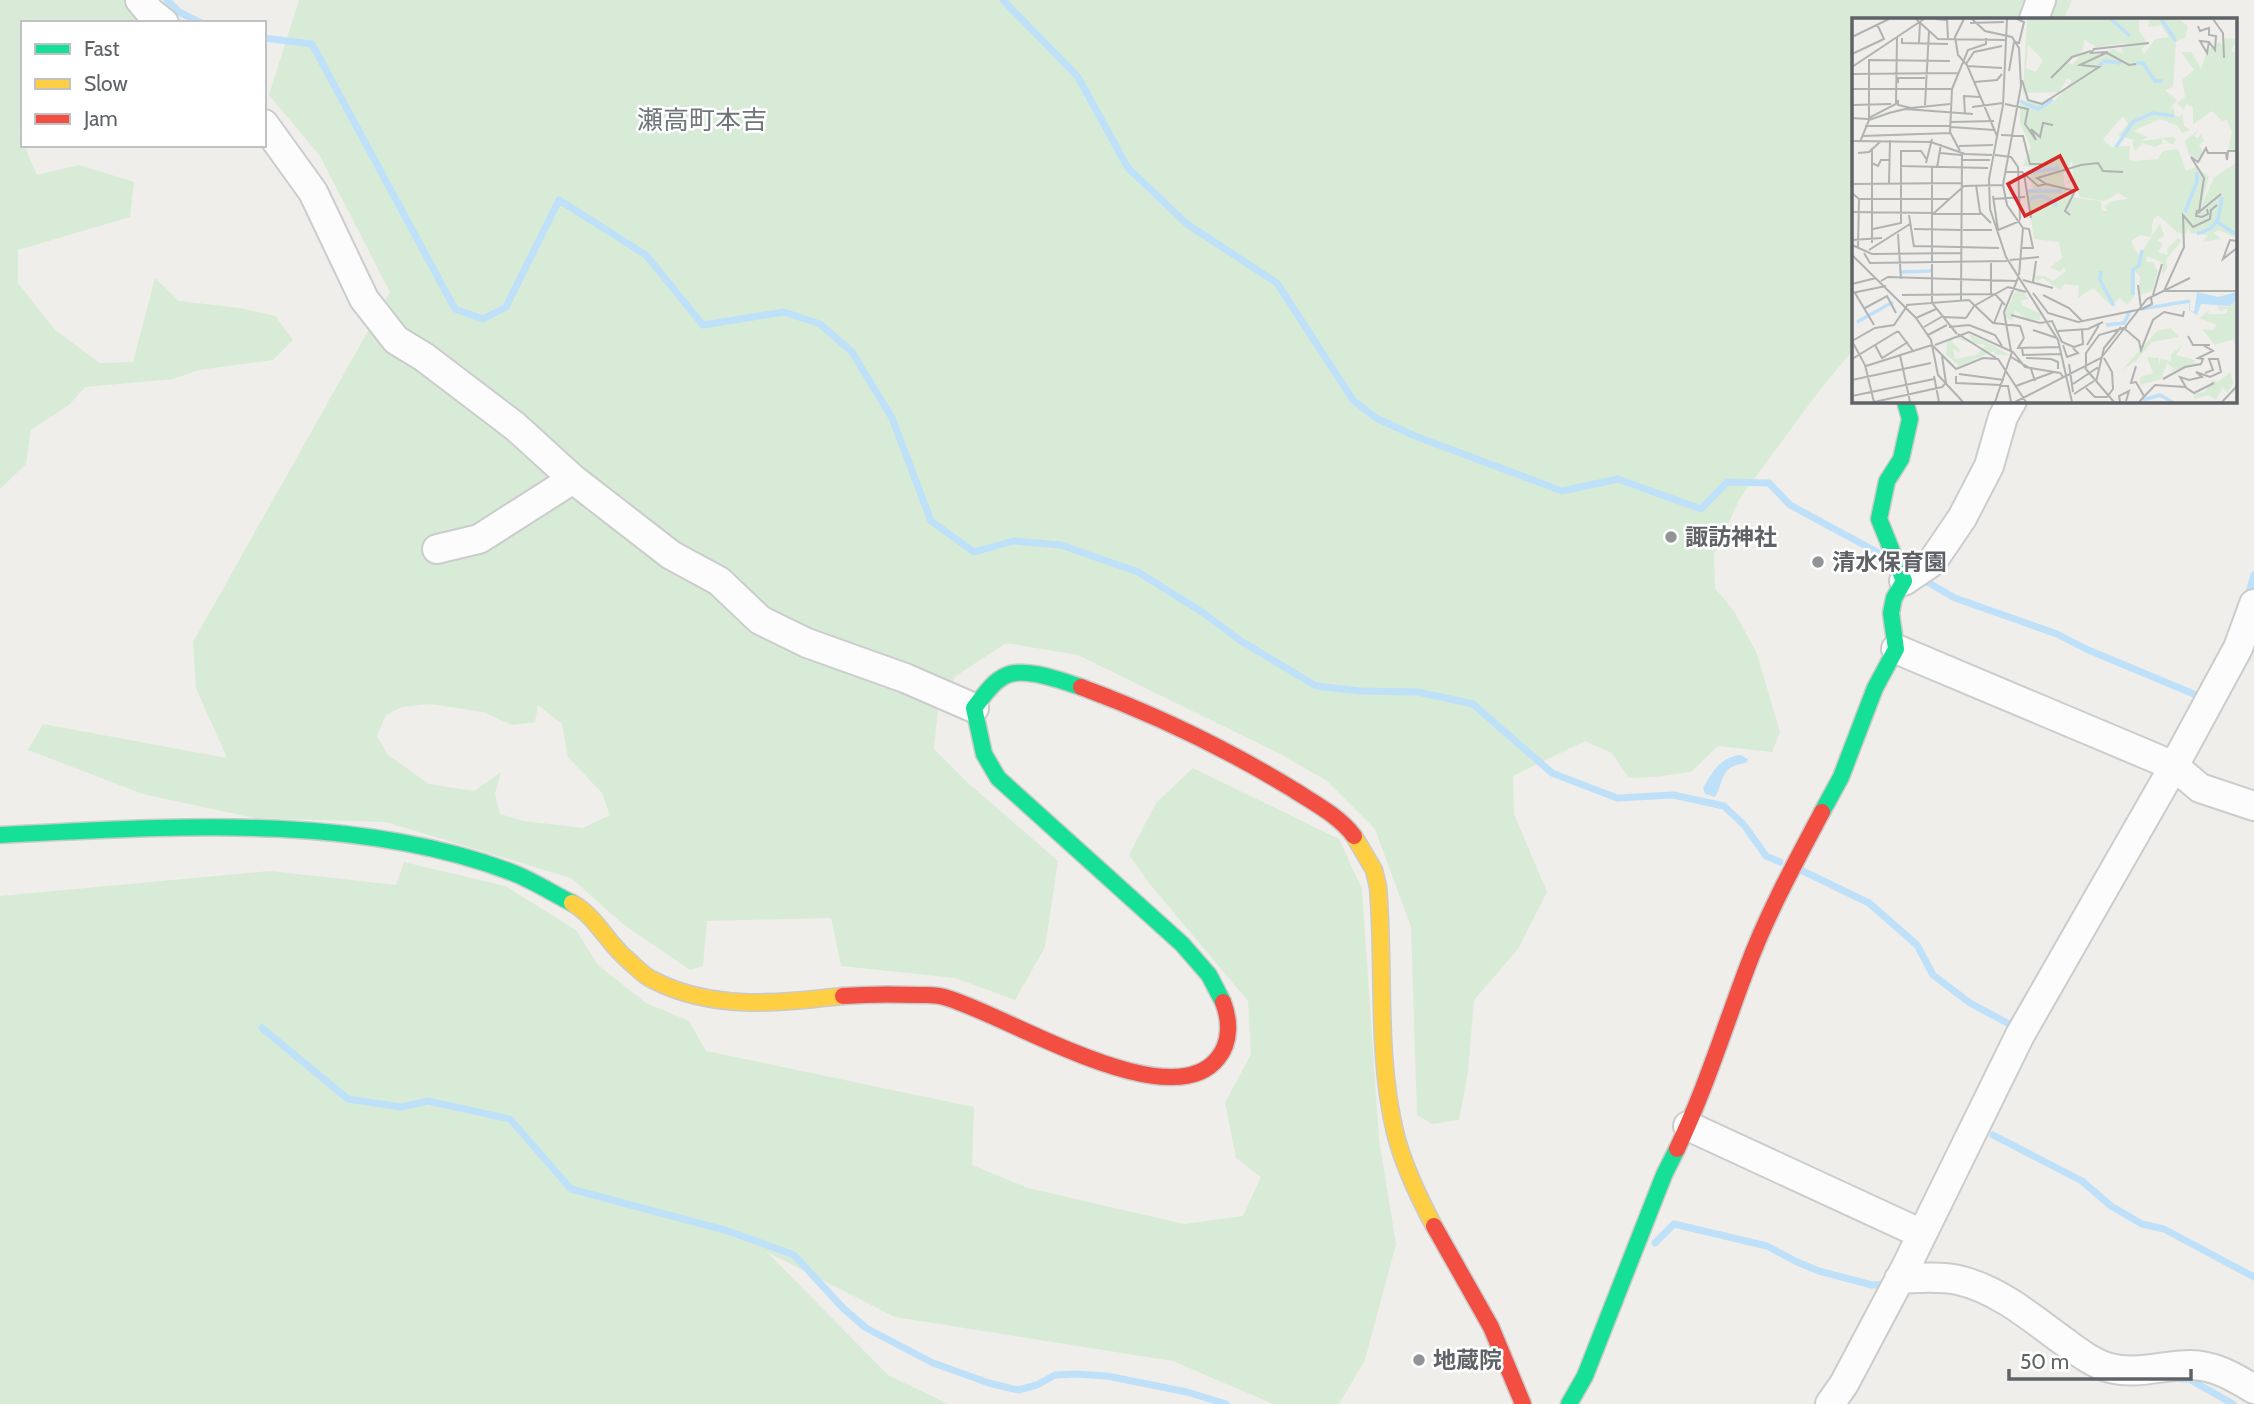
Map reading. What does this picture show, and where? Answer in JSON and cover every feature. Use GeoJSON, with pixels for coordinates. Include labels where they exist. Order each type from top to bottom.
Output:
{"type":"FeatureCollection","features":[{"type":"Feature","properties":{"kind":"street"},"geometry":{"type":"LineString","coordinates":[[140,0],[161,21]]}},
{"type":"Feature","properties":{"kind":"street"},"geometry":{"type":"LineString","coordinates":[[2034,18],[2042,0]]}},
{"type":"Feature","properties":{"kind":"street"},"geometry":{"type":"LineString","coordinates":[[266,127],[313,192],[364,299],[396,340],[516,426],[573,479],[671,555],[719,581],[760,620],[807,643],[905,678],[974,708]]}},
{"type":"Feature","properties":{"kind":"street"},"geometry":{"type":"LineString","coordinates":[[1904,581],[1879,519],[1886,481],[1901,460],[1910,419],[1905,402]]}},
{"type":"Feature","properties":{"kind":"street"},"geometry":{"type":"LineString","coordinates":[[1569,1404],[1585,1376],[1664,1175],[1688,1126],[1777,898],[1841,777],[1875,688],[1896,649],[1891,624],[1892,598],[1904,581],[1932,562],[1962,519],[1989,466],[2003,417],[2011,402]]}},
{"type":"Feature","properties":{"kind":"street"},"geometry":{"type":"LineString","coordinates":[[437,549],[479,539],[573,479]]}},
{"type":"Feature","properties":{"kind":"street"},"geometry":{"type":"LineString","coordinates":[[1830,1404],[1844,1384],[1899,1279],[2020,1035],[2174,766],[2238,648],[2254,604]]}},
{"type":"Feature","properties":{"kind":"street"},"geometry":{"type":"LineString","coordinates":[[1896,649],[2174,766],[2200,788],[2254,806]]}},
{"type":"Feature","properties":{"kind":"street"},"geometry":{"type":"LineString","coordinates":[[974,708],[994,684],[1010,673],[1060,680],[1128,706],[1265,773],[1347,827],[1376,874],[1389,1097],[1395,1132],[1406,1169],[1508,1362],[1523,1404]]}},
{"type":"Feature","properties":{"kind":"street"},"geometry":{"type":"LineString","coordinates":[[0,835],[129,829],[306,829],[425,846],[512,872],[581,908],[617,951],[652,980],[711,1001],[778,1003],[874,993],[943,996],[1121,1070],[1150,1078],[1207,1071],[1224,1053],[1228,1034],[1225,1006],[1204,967],[1167,929],[998,778],[984,754],[974,708]]}},
{"type":"Feature","properties":{"kind":"street"},"geometry":{"type":"LineString","coordinates":[[1688,1126],[1922,1234]]}},
{"type":"Feature","properties":{"kind":"street"},"geometry":{"type":"LineString","coordinates":[[1899,1279],[1958,1280],[1985,1291],[2017,1305],[2093,1361],[2109,1368],[2131,1370],[2192,1365],[2225,1372],[2254,1389]]}},
{"type":"Feature","properties":{"kind":"green space"},"geometry":{"type":"Polygon","coordinates":[[[0,0],[143,0],[149,21],[21,21],[19,133],[21,147],[25,147],[37,175],[79,165],[134,182],[130,217],[18,250],[18,283],[55,330],[100,363],[133,362],[155,278],[179,301],[240,308],[275,316],[293,340],[273,360],[199,370],[173,379],[85,387],[69,405],[31,430],[26,464],[0,489],[0,0]]]}},
{"type":"Feature","properties":{"kind":"green space"},"geometry":{"type":"Polygon","coordinates":[[[299,0],[2072,0],[2064,18],[1852,18],[1852,351],[1740,498],[1714,554],[1715,588],[1734,611],[1757,654],[1780,732],[1772,752],[1718,746],[1691,772],[1629,778],[1612,753],[1585,741],[1513,776],[1514,814],[1547,892],[1518,949],[1474,1000],[1468,1071],[1459,1120],[1432,1124],[1417,1115],[1411,927],[1375,829],[1327,781],[1280,754],[1078,655],[1006,643],[956,676],[938,710],[934,749],[967,782],[1058,861],[1045,947],[1015,1000],[955,978],[841,966],[831,918],[707,921],[703,966],[690,970],[623,924],[571,878],[386,822],[254,818],[143,794],[28,750],[43,724],[227,758],[196,688],[193,642],[390,292],[320,156],[269,95],[299,0]],[[430,704],[402,707],[386,715],[377,736],[388,755],[429,784],[474,791],[501,772],[495,794],[500,814],[524,821],[583,828],[610,815],[602,793],[568,757],[562,724],[538,705],[535,722],[512,725],[483,712],[430,704]]]}},
{"type":"Feature","properties":{"kind":"green space"},"geometry":{"type":"Polygon","coordinates":[[[1193,768],[1339,839],[1362,889],[1379,1140],[1396,1244],[1365,1360],[1339,1404],[1273,1404],[1173,1361],[895,1317],[767,1252],[888,1375],[948,1404],[0,1404],[0,896],[270,871],[396,885],[404,862],[505,886],[576,930],[598,965],[646,1003],[689,1021],[706,1051],[974,1107],[972,1165],[1028,1188],[1184,1224],[1243,1216],[1261,1177],[1236,1158],[1225,1103],[1251,1054],[1248,1001],[1149,883],[1129,855],[1156,803],[1193,768]]]}},
{"type":"Feature","properties":{"kind":"water"},"geometry":{"type":"Polygon","coordinates":[[[1740,755],[1748,759],[1747,762],[1733,766],[1726,772],[1715,797],[1705,794],[1703,788],[1718,766],[1727,759],[1740,755]]]}},
{"type":"Feature","properties":{"kind":"waterway"},"geometry":{"type":"LineString","coordinates":[[167,0],[179,12],[197,21]]}},
{"type":"Feature","properties":{"kind":"waterway"},"geometry":{"type":"LineString","coordinates":[[1003,0],[1078,77],[1128,168],[1187,224],[1277,283],[1353,400],[1376,418],[1415,436],[1562,491],[1618,479],[1701,509],[1727,482],[1769,483],[1790,505],[1877,552]]}},
{"type":"Feature","properties":{"kind":"waterway"},"geometry":{"type":"LineString","coordinates":[[266,38],[312,44],[455,309],[483,319],[506,307],[559,200],[646,255],[703,325],[784,312],[820,324],[852,352],[892,418],[931,521],[974,552],[1014,541],[1061,545],[1138,572],[1202,612],[1241,641],[1316,686],[1360,691],[1418,692],[1473,704],[1552,773],[1617,798],[1673,795],[1724,806],[1744,825],[1766,856],[1780,862]]}},
{"type":"Feature","properties":{"kind":"waterway"},"geometry":{"type":"LineString","coordinates":[[2247,598],[2254,575]]}},
{"type":"Feature","properties":{"kind":"waterway"},"geometry":{"type":"LineString","coordinates":[[1920,578],[1955,598],[2057,634],[2086,649],[2201,697]]}},
{"type":"Feature","properties":{"kind":"waterway"},"geometry":{"type":"LineString","coordinates":[[1803,871],[1869,903],[1917,945],[1933,975],[1970,1003],[2011,1025],[2015,1018]]}},
{"type":"Feature","properties":{"kind":"waterway"},"geometry":{"type":"LineString","coordinates":[[262,1028],[348,1099],[401,1107],[428,1101],[510,1119],[571,1189],[728,1231],[794,1255],[843,1308],[866,1328],[933,1363],[989,1383],[1018,1390],[1037,1385],[1055,1375],[1107,1376],[1187,1392],[1226,1404]]}},
{"type":"Feature","properties":{"kind":"waterway"},"geometry":{"type":"LineString","coordinates":[[1993,1135],[2082,1181],[2111,1206],[2142,1224],[2164,1229],[2254,1277]]}},
{"type":"Feature","properties":{"kind":"waterway"},"geometry":{"type":"LineString","coordinates":[[1655,1243],[1674,1224],[1767,1246],[1819,1271],[1872,1285],[1888,1284]]}},
{"type":"Feature","properties":{"kind":"waterway"},"geometry":{"type":"LineString","coordinates":[[2182,1379],[2189,1379],[2233,1404]]}},
{"type":"Feature","properties":{"kind":"traffic: fast"},"geometry":{"type":"LineString","coordinates":[[1822,812],[1841,777],[1875,688],[1896,649],[1891,613],[1894,598],[1904,581],[1879,519],[1887,481],[1901,459],[1910,419],[1905,402]]}},
{"type":"Feature","properties":{"kind":"traffic: fast"},"geometry":{"type":"LineString","coordinates":[[1081,687],[1053,678],[1022,673],[1013,673],[1000,679],[974,708],[984,754],[998,778],[1182,944],[1209,975],[1223,1002]]}},
{"type":"Feature","properties":{"kind":"traffic: fast"},"geometry":{"type":"LineString","coordinates":[[0,835],[193,827],[324,832],[388,840],[450,853],[519,875],[572,903]]}},
{"type":"Feature","properties":{"kind":"traffic: fast"},"geometry":{"type":"LineString","coordinates":[[1569,1404],[1585,1376],[1664,1175],[1677,1149]]}},
{"type":"Feature","properties":{"kind":"traffic: slow"},"geometry":{"type":"LineString","coordinates":[[1354,836],[1374,870],[1378,887],[1385,1072],[1395,1132],[1402,1156],[1434,1226]]}},
{"type":"Feature","properties":{"kind":"traffic: slow"},"geometry":{"type":"LineString","coordinates":[[572,903],[588,915],[643,974],[676,990],[699,997],[747,1002],[843,996]]}},
{"type":"Feature","properties":{"kind":"traffic: jam"},"geometry":{"type":"LineString","coordinates":[[1081,687],[1163,721],[1243,760],[1326,810],[1354,836]]}},
{"type":"Feature","properties":{"kind":"traffic: jam"},"geometry":{"type":"LineString","coordinates":[[1677,1149],[1763,928],[1822,812]]}},
{"type":"Feature","properties":{"kind":"traffic: jam"},"geometry":{"type":"LineString","coordinates":[[843,996],[941,996],[1086,1057],[1126,1070],[1163,1077],[1195,1074],[1218,1058],[1228,1031],[1223,1002]]}},
{"type":"Feature","properties":{"kind":"traffic: jam"},"geometry":{"type":"LineString","coordinates":[[1434,1226],[1491,1327],[1523,1404]]}},
{"type":"Feature","properties":{"kind":"place","name":"諏訪神社"},"geometry":{"type":"Point","coordinates":[1671,537]}},
{"type":"Feature","properties":{"kind":"place","name":"清水保育園"},"geometry":{"type":"Point","coordinates":[1818,562]}},
{"type":"Feature","properties":{"kind":"place","name":"地蔵院"},"geometry":{"type":"Point","coordinates":[1419,1360]}},
{"type":"Feature","properties":{"kind":"district","name":"瀬高町本吉"},"geometry":{"type":"Point","coordinates":[702,120]}}]}
